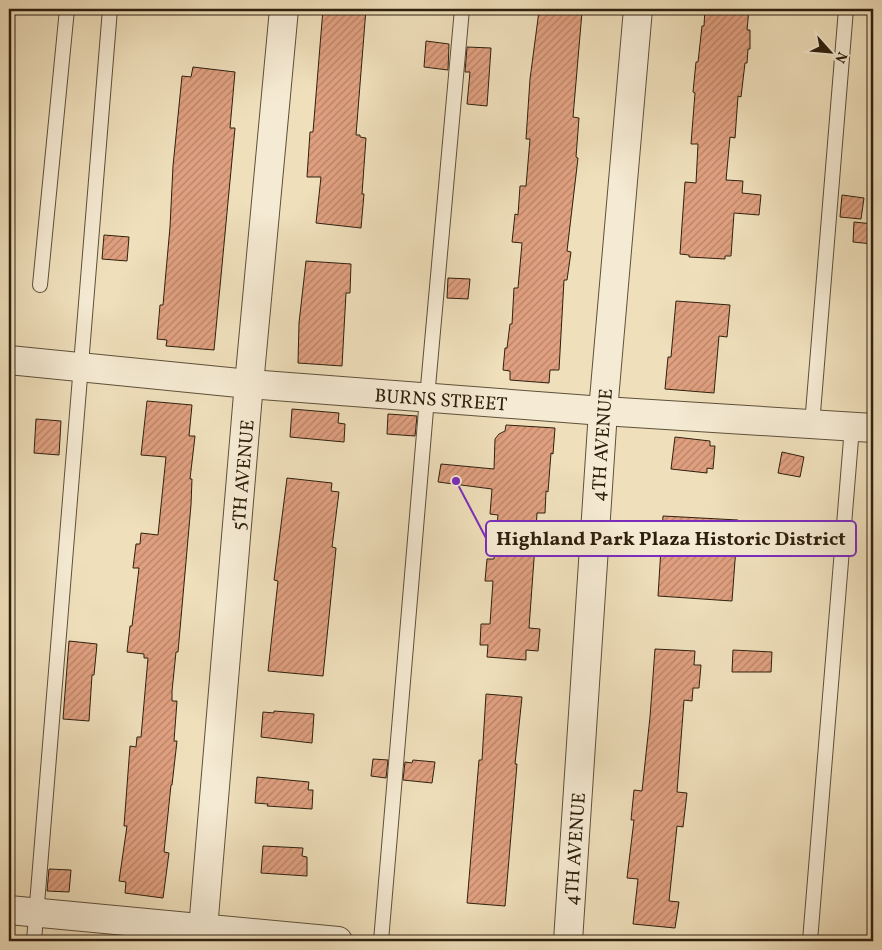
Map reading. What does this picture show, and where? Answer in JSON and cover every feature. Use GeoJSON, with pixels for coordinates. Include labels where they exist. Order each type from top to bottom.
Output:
{"type":"FeatureCollection","features":[{"type":"Feature","properties":{"kind":"street","name":"5TH AVENUE"},"geometry":{"type":"LineString","coordinates":[[203,935],[249,384],[284,9]]}},
{"type":"Feature","properties":{"kind":"street","name":"4TH AVENUE"},"geometry":{"type":"LineString","coordinates":[[568,941],[603,411],[638,9]]}},
{"type":"Feature","properties":{"kind":"street","name":"BURNS STREET"},"geometry":{"type":"LineString","coordinates":[[9,360],[249,384],[603,411],[863,428]]}},
{"type":"Feature","properties":{"kind":"street"},"geometry":{"type":"LineString","coordinates":[[9,910],[203,935],[338,941]]}},
{"type":"Feature","properties":{"kind":"lane"},"geometry":{"type":"LineString","coordinates":[[40,285],[66,9]]}},
{"type":"Feature","properties":{"kind":"lane"},"geometry":{"type":"LineString","coordinates":[[34,941],[110,9]]}},
{"type":"Feature","properties":{"kind":"lane"},"geometry":{"type":"LineString","coordinates":[[381,941],[462,9]]}},
{"type":"Feature","properties":{"kind":"lane"},"geometry":{"type":"LineString","coordinates":[[812,424],[846,9]]}},
{"type":"Feature","properties":{"kind":"lane"},"geometry":{"type":"LineString","coordinates":[[810,941],[863,428]]}},
{"type":"Feature","properties":{"kind":"building"},"geometry":{"type":"Polygon","coordinates":[[[323,9],[366,9],[356,135],[366,138],[361,228],[316,223],[321,177],[307,177],[310,132],[313,132],[323,9]]]}},
{"type":"Feature","properties":{"kind":"building"},"geometry":{"type":"Polygon","coordinates":[[[543,9],[582,12],[573,117],[579,118],[576,157],[578,158],[567,251],[571,252],[567,280],[564,280],[559,370],[550,370],[549,383],[510,380],[510,371],[503,370],[505,348],[507,348],[510,324],[512,324],[514,288],[518,288],[522,243],[512,242],[515,214],[518,215],[520,186],[526,186],[530,139],[526,139],[530,79],[539,11],[543,11],[543,9]]]}},
{"type":"Feature","properties":{"kind":"building"},"geometry":{"type":"Polygon","coordinates":[[[705,9],[749,9],[747,30],[750,30],[750,49],[748,49],[747,63],[745,63],[741,97],[738,96],[735,138],[730,137],[726,180],[743,181],[742,193],[761,195],[759,215],[734,213],[731,256],[725,256],[725,259],[689,257],[689,255],[680,254],[685,182],[696,183],[698,144],[691,144],[695,93],[693,92],[705,9]]]}},
{"type":"Feature","properties":{"kind":"building"},"geometry":{"type":"Polygon","coordinates":[[[426,41],[449,44],[448,70],[424,67],[426,41]]]}},
{"type":"Feature","properties":{"kind":"building"},"geometry":{"type":"Polygon","coordinates":[[[467,47],[491,48],[487,106],[467,104],[470,72],[465,72],[467,47]]]}},
{"type":"Feature","properties":{"kind":"building"},"geometry":{"type":"Polygon","coordinates":[[[193,67],[235,72],[230,128],[235,128],[214,350],[166,346],[167,340],[157,339],[160,305],[163,305],[173,166],[182,76],[191,77],[193,67]]]}},
{"type":"Feature","properties":{"kind":"building"},"geometry":{"type":"Polygon","coordinates":[[[842,195],[864,198],[861,219],[840,217],[842,195]]]}},
{"type":"Feature","properties":{"kind":"building"},"geometry":{"type":"Polygon","coordinates":[[[854,222],[873,224],[873,244],[853,242],[854,222]]]}},
{"type":"Feature","properties":{"kind":"building"},"geometry":{"type":"Polygon","coordinates":[[[104,235],[129,237],[127,261],[102,259],[104,235]]]}},
{"type":"Feature","properties":{"kind":"building"},"geometry":{"type":"Polygon","coordinates":[[[306,261],[351,264],[350,293],[346,293],[342,366],[298,363],[299,323],[306,261]]]}},
{"type":"Feature","properties":{"kind":"building"},"geometry":{"type":"Polygon","coordinates":[[[448,278],[470,279],[468,299],[447,298],[448,278]]]}},
{"type":"Feature","properties":{"kind":"building"},"geometry":{"type":"Polygon","coordinates":[[[676,301],[730,305],[727,337],[719,336],[714,393],[665,389],[668,357],[671,357],[676,301]]]}},
{"type":"Feature","properties":{"kind":"building"},"geometry":{"type":"Polygon","coordinates":[[[147,401],[192,405],[189,436],[195,436],[190,479],[192,479],[191,505],[178,652],[176,652],[172,691],[172,701],[177,701],[174,741],[177,741],[164,852],[169,853],[163,898],[125,893],[126,882],[119,881],[127,826],[124,826],[130,746],[136,747],[137,737],[141,737],[148,658],[144,658],[144,654],[127,652],[139,568],[133,568],[136,544],[140,544],[141,533],[158,535],[166,457],[141,455],[147,401]]]}},
{"type":"Feature","properties":{"kind":"building"},"geometry":{"type":"Polygon","coordinates":[[[292,409],[339,413],[338,423],[345,424],[344,442],[290,437],[292,409]]]}},
{"type":"Feature","properties":{"kind":"building"},"geometry":{"type":"Polygon","coordinates":[[[388,414],[417,416],[415,436],[387,434],[388,414]]]}},
{"type":"Feature","properties":{"kind":"building"},"geometry":{"type":"Polygon","coordinates":[[[36,419],[61,421],[59,455],[34,453],[36,419]]]}},
{"type":"Feature","properties":{"kind":"building"},"geometry":{"type":"Polygon","coordinates":[[[506,425],[555,428],[548,492],[546,491],[545,513],[537,513],[529,628],[540,629],[538,651],[526,650],[526,660],[487,657],[488,645],[480,645],[481,624],[490,624],[493,581],[485,581],[487,559],[494,559],[498,515],[490,514],[492,489],[438,482],[441,464],[494,469],[495,439],[505,431],[506,425]]]}},
{"type":"Feature","properties":{"kind":"building"},"geometry":{"type":"Polygon","coordinates":[[[675,437],[710,441],[710,446],[715,446],[713,469],[707,468],[707,473],[671,469],[675,437]]]}},
{"type":"Feature","properties":{"kind":"building"},"geometry":{"type":"Polygon","coordinates":[[[782,452],[804,457],[800,477],[778,473],[782,452]]]}},
{"type":"Feature","properties":{"kind":"building"},"geometry":{"type":"Polygon","coordinates":[[[287,478],[332,483],[331,491],[339,492],[332,547],[336,548],[323,676],[268,671],[278,581],[274,580],[287,478]]]}},
{"type":"Feature","properties":{"kind":"building"},"geometry":{"type":"Polygon","coordinates":[[[663,516],[738,520],[732,601],[658,596],[663,516]]]}},
{"type":"Feature","properties":{"kind":"building"},"geometry":{"type":"Polygon","coordinates":[[[69,641],[97,644],[94,675],[92,675],[89,721],[63,719],[69,641]]]}},
{"type":"Feature","properties":{"kind":"building"},"geometry":{"type":"Polygon","coordinates":[[[655,649],[695,651],[694,665],[701,665],[699,688],[693,688],[692,701],[684,700],[677,792],[687,793],[683,827],[677,826],[669,901],[679,902],[675,928],[633,924],[638,879],[627,878],[634,820],[631,820],[634,790],[642,791],[655,649]]]}},
{"type":"Feature","properties":{"kind":"building"},"geometry":{"type":"Polygon","coordinates":[[[733,650],[772,652],[771,672],[732,672],[733,650]]]}},
{"type":"Feature","properties":{"kind":"building"},"geometry":{"type":"Polygon","coordinates":[[[486,694],[522,697],[515,764],[517,764],[505,906],[467,903],[479,760],[482,760],[486,694]]]}},
{"type":"Feature","properties":{"kind":"building"},"geometry":{"type":"Polygon","coordinates":[[[274,711],[314,714],[312,743],[261,737],[263,712],[274,713],[274,711]]]}},
{"type":"Feature","properties":{"kind":"building"},"geometry":{"type":"Polygon","coordinates":[[[373,759],[388,760],[386,778],[371,776],[373,759]]]}},
{"type":"Feature","properties":{"kind":"building"},"geometry":{"type":"Polygon","coordinates":[[[413,760],[435,762],[432,783],[403,780],[405,762],[412,763],[413,760]]]}},
{"type":"Feature","properties":{"kind":"building"},"geometry":{"type":"Polygon","coordinates":[[[257,777],[309,782],[308,790],[313,790],[312,809],[267,806],[268,804],[255,803],[257,777]]]}},
{"type":"Feature","properties":{"kind":"building"},"geometry":{"type":"Polygon","coordinates":[[[263,846],[303,848],[302,856],[307,857],[307,876],[261,873],[263,846]]]}},
{"type":"Feature","properties":{"kind":"building"},"geometry":{"type":"Polygon","coordinates":[[[49,869],[71,870],[69,892],[47,891],[49,869]]]}},
{"type":"Feature","properties":{"kind":"place","name":"Highland Park Plaza Historic District"},"geometry":{"type":"Point","coordinates":[456,481]}}]}
